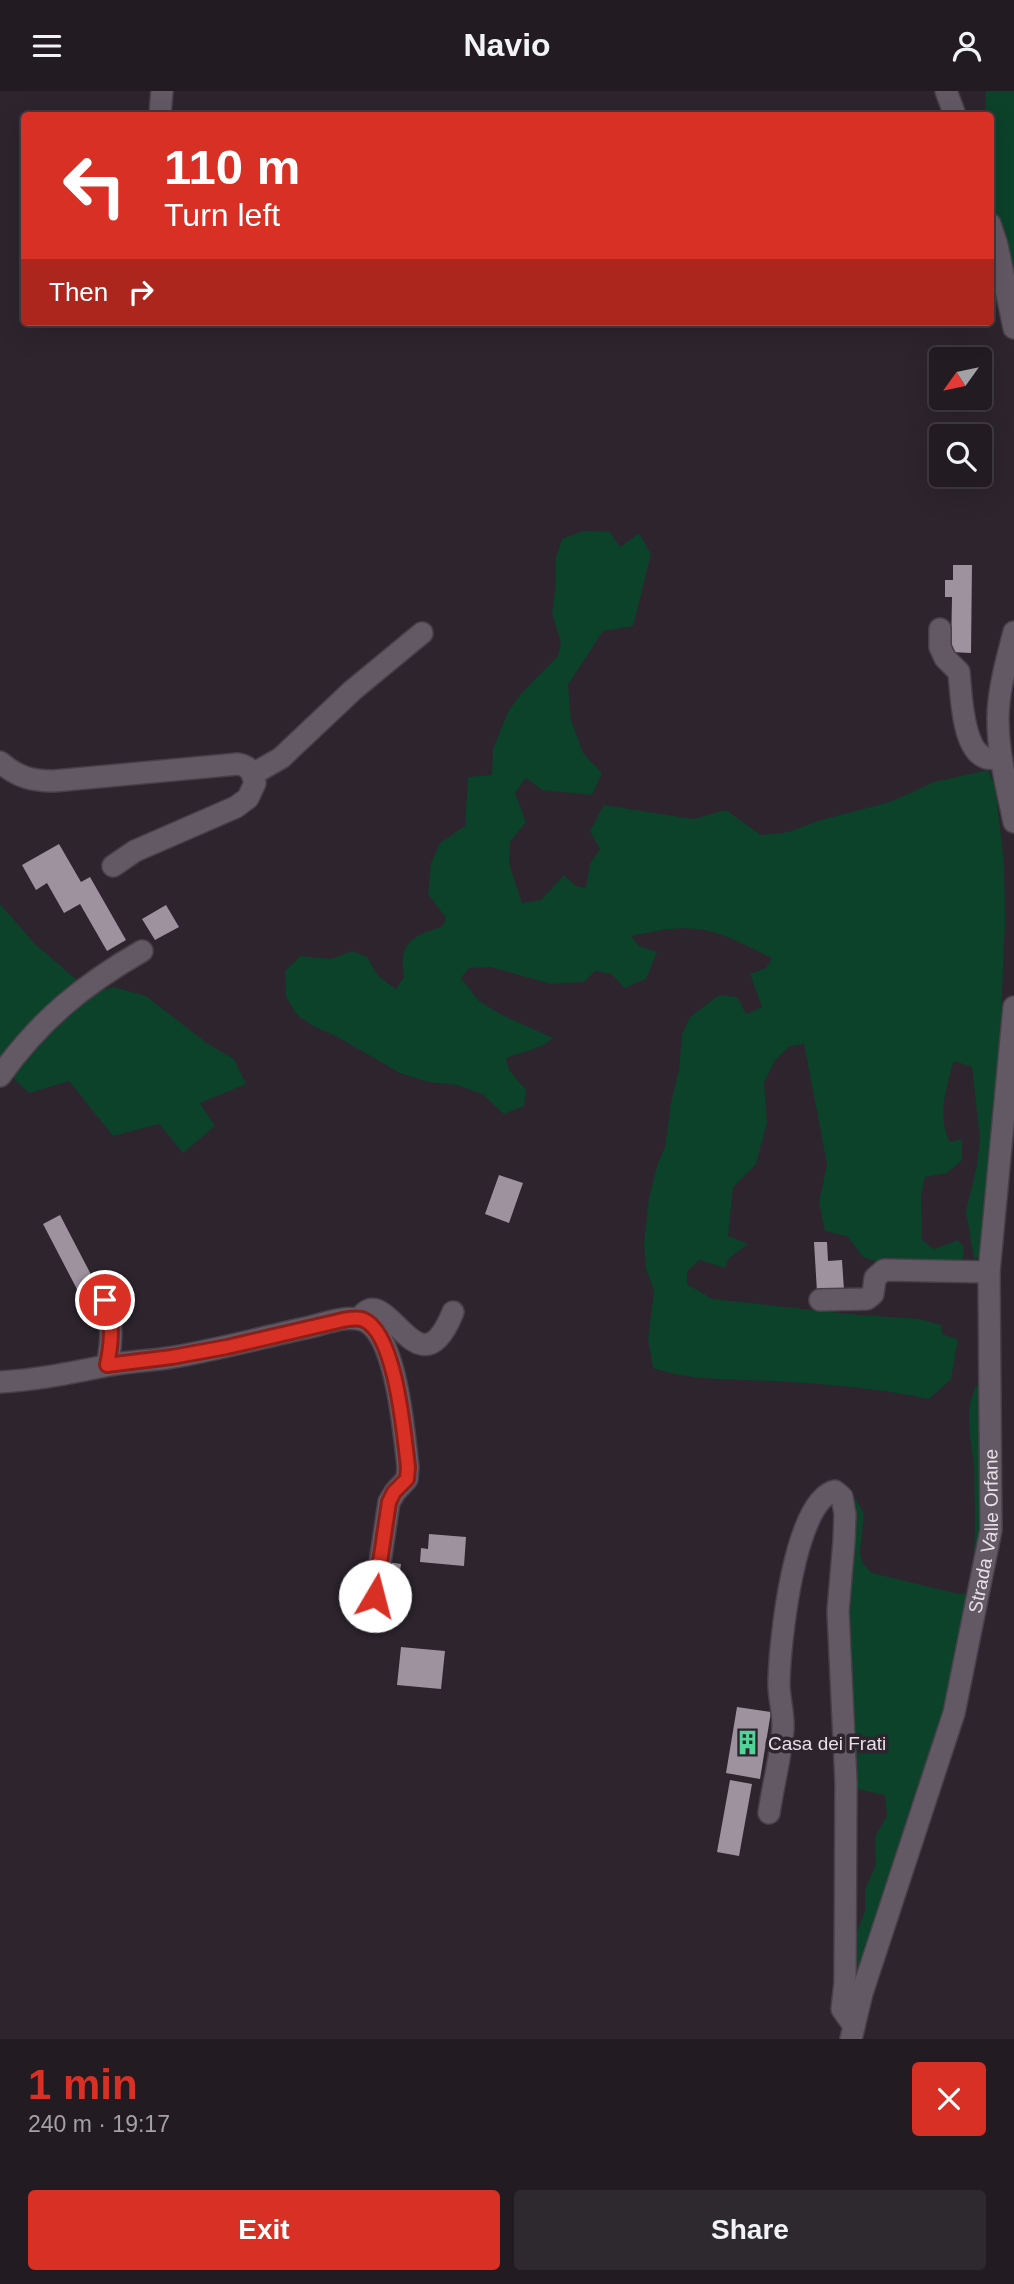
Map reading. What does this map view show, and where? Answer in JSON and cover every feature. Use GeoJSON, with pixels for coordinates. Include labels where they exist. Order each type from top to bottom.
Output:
{"type":"FeatureCollection","features":[{"type":"Feature","properties":{"kind":"street"},"geometry":{"type":"LineString","coordinates":[[160,112],[162,91]]}},
{"type":"Feature","properties":{"kind":"street"},"geometry":{"type":"LineString","coordinates":[[947,91],[954,112]]}},
{"type":"Feature","properties":{"kind":"street"},"geometry":{"type":"LineString","coordinates":[[994,236],[1014,328]]}},
{"type":"Feature","properties":{"kind":"street"},"geometry":{"type":"LineString","coordinates":[[940,629],[940,647],[945,658],[959,672],[962,716],[969,737],[981,756],[988,759],[1001,758]]}},
{"type":"Feature","properties":{"kind":"street"},"geometry":{"type":"LineString","coordinates":[[1014,632],[998,717],[1001,758],[1014,822]]}},
{"type":"Feature","properties":{"kind":"street"},"geometry":{"type":"LineString","coordinates":[[253,774],[281,758],[353,690],[422,633]]}},
{"type":"Feature","properties":{"kind":"street"},"geometry":{"type":"LineString","coordinates":[[0,762],[11,772],[26,779],[47,781],[238,764],[246,765],[253,774],[253,791],[236,807],[135,851],[114,866]]}},
{"type":"Feature","properties":{"kind":"street"},"geometry":{"type":"LineString","coordinates":[[0,1076],[59,1007],[109,970],[142,951]]}},
{"type":"Feature","properties":{"kind":"street","name":"Strada Valle Orfane"},"geometry":{"type":"LineString","coordinates":[[853,2032],[862,1993],[954,1713],[991,1530],[989,1272],[1014,1007]]}},
{"type":"Feature","properties":{"kind":"street"},"geometry":{"type":"LineString","coordinates":[[820,1300],[867,1299],[873,1294],[875,1278],[884,1270],[989,1272]]}},
{"type":"Feature","properties":{"kind":"street"},"geometry":{"type":"LineString","coordinates":[[105,1300],[111,1315],[112,1334],[107,1365]]}},
{"type":"Feature","properties":{"kind":"street"},"geometry":{"type":"LineString","coordinates":[[360,1318],[364,1312],[370,1310],[383,1312],[412,1341],[430,1344],[437,1342],[442,1336],[453,1312]]}},
{"type":"Feature","properties":{"kind":"street"},"geometry":{"type":"LineString","coordinates":[[0,1382],[67,1375],[107,1365],[216,1349],[360,1318],[373,1326],[390,1360],[408,1467],[407,1479],[394,1492],[389,1502],[375,1596]]}},
{"type":"Feature","properties":{"kind":"street"},"geometry":{"type":"LineString","coordinates":[[768,1812],[783,1727],[779,1683],[782,1637],[799,1541],[808,1517],[818,1501],[827,1493],[835,1491],[842,1497],[845,1514],[838,1611],[846,1782],[845,1983],[842,2009],[853,2032]]}},
{"type":"Feature","properties":{"kind":"green space"},"geometry":{"type":"Polygon","coordinates":[[[986,91],[1014,91],[1014,302],[994,214],[994,112],[985,112],[986,91]]]}},
{"type":"Feature","properties":{"kind":"green space"},"geometry":{"type":"Polygon","coordinates":[[[583,531],[610,532],[620,547],[639,533],[651,554],[633,626],[603,631],[568,685],[571,720],[583,753],[602,773],[592,795],[542,790],[526,778],[515,793],[526,822],[510,842],[509,864],[522,903],[541,900],[564,875],[576,886],[586,888],[590,864],[600,849],[590,831],[604,805],[693,819],[726,810],[761,835],[789,832],[821,820],[890,802],[934,782],[988,770],[995,786],[1004,862],[1005,923],[999,1060],[983,1255],[974,1259],[966,1211],[980,1140],[972,1067],[954,1061],[944,1102],[946,1133],[950,1142],[962,1139],[962,1160],[947,1173],[925,1177],[921,1197],[922,1240],[934,1249],[958,1240],[964,1247],[963,1258],[957,1263],[883,1264],[863,1257],[847,1236],[825,1231],[819,1203],[827,1164],[804,1044],[790,1046],[776,1059],[764,1082],[767,1122],[756,1164],[733,1187],[728,1236],[748,1244],[729,1258],[725,1268],[700,1260],[687,1271],[687,1284],[712,1299],[919,1319],[941,1325],[942,1334],[958,1339],[951,1379],[929,1399],[831,1385],[697,1377],[653,1368],[648,1338],[654,1291],[646,1269],[644,1243],[649,1198],[665,1147],[679,1070],[682,1034],[690,1017],[719,995],[737,997],[746,1014],[762,1007],[750,974],[766,968],[772,958],[735,940],[706,930],[679,928],[631,936],[639,946],[657,952],[646,979],[624,988],[612,974],[595,971],[584,982],[551,984],[491,967],[469,968],[461,978],[479,1001],[502,1015],[553,1038],[537,1048],[506,1058],[509,1070],[526,1090],[524,1106],[504,1114],[482,1094],[457,1085],[428,1082],[400,1073],[313,1026],[297,1015],[286,997],[285,971],[301,956],[331,959],[352,951],[367,957],[378,976],[396,989],[404,977],[405,949],[415,938],[442,927],[446,918],[428,894],[431,863],[440,843],[465,826],[468,777],[492,775],[493,749],[509,710],[558,656],[561,643],[552,613],[556,558],[562,539],[583,531]]]}},
{"type":"Feature","properties":{"kind":"green space"},"geometry":{"type":"Polygon","coordinates":[[[0,904],[35,944],[92,993],[114,987],[146,996],[208,1044],[234,1059],[246,1084],[200,1103],[215,1126],[183,1153],[159,1124],[113,1136],[69,1081],[29,1093],[0,1065],[0,904]]]}},
{"type":"Feature","properties":{"kind":"green space"},"geometry":{"type":"Polygon","coordinates":[[[976,1386],[981,1387],[983,1509],[974,1590],[945,1703],[860,1976],[852,1974],[849,1961],[865,1911],[865,1889],[876,1865],[875,1837],[887,1816],[885,1795],[857,1789],[847,1632],[854,1538],[851,1508],[856,1499],[864,1514],[860,1552],[862,1562],[872,1573],[959,1594],[968,1593],[975,1516],[969,1416],[976,1386]]]}},
{"type":"Feature","properties":{"kind":"building"},"geometry":{"type":"Polygon","coordinates":[[[953,565],[972,565],[971,653],[951,652],[952,597],[945,597],[945,580],[953,580],[953,565]]]}},
{"type":"Feature","properties":{"kind":"building"},"geometry":{"type":"Polygon","coordinates":[[[59,844],[81,882],[90,877],[126,940],[107,951],[80,904],[64,913],[47,883],[36,890],[22,865],[59,844]]]}},
{"type":"Feature","properties":{"kind":"building"},"geometry":{"type":"Polygon","coordinates":[[[166,905],[179,927],[155,940],[142,919],[166,905]]]}},
{"type":"Feature","properties":{"kind":"building"},"geometry":{"type":"Polygon","coordinates":[[[499,1175],[523,1183],[509,1223],[485,1214],[499,1175]]]}},
{"type":"Feature","properties":{"kind":"building"},"geometry":{"type":"Polygon","coordinates":[[[60,1215],[98,1288],[81,1297],[43,1224],[60,1215]]]}},
{"type":"Feature","properties":{"kind":"building"},"geometry":{"type":"Polygon","coordinates":[[[814,1242],[827,1242],[828,1261],[842,1260],[844,1290],[817,1292],[814,1242]]]}},
{"type":"Feature","properties":{"kind":"building"},"geometry":{"type":"Polygon","coordinates":[[[429,1534],[466,1537],[464,1566],[420,1562],[421,1548],[428,1549],[429,1534]]]}},
{"type":"Feature","properties":{"kind":"building"},"geometry":{"type":"Polygon","coordinates":[[[381,1561],[401,1564],[397,1592],[377,1589],[381,1561]]]}},
{"type":"Feature","properties":{"kind":"building"},"geometry":{"type":"Polygon","coordinates":[[[401,1647],[445,1651],[441,1689],[397,1685],[401,1647]]]}},
{"type":"Feature","properties":{"kind":"building","name":"Casa dei Frati"},"geometry":{"type":"Polygon","coordinates":[[[737,1707],[771,1712],[760,1779],[726,1773],[737,1707]]]}},
{"type":"Feature","properties":{"kind":"building"},"geometry":{"type":"Polygon","coordinates":[[[730,1780],[752,1784],[739,1856],[717,1852],[730,1780]]]}},
{"type":"Feature","properties":{"kind":"place","name":"Casa dei Frati"},"geometry":{"type":"Point","coordinates":[748,1743]}},
{"type":"Feature","properties":{"kind":"route"},"geometry":{"type":"LineString","coordinates":[[105,1300],[111,1315],[112,1334],[107,1365],[227,1347],[343,1320],[360,1318],[373,1326],[390,1360],[408,1467],[407,1479],[394,1492],[389,1502],[375,1596]]}}]}
